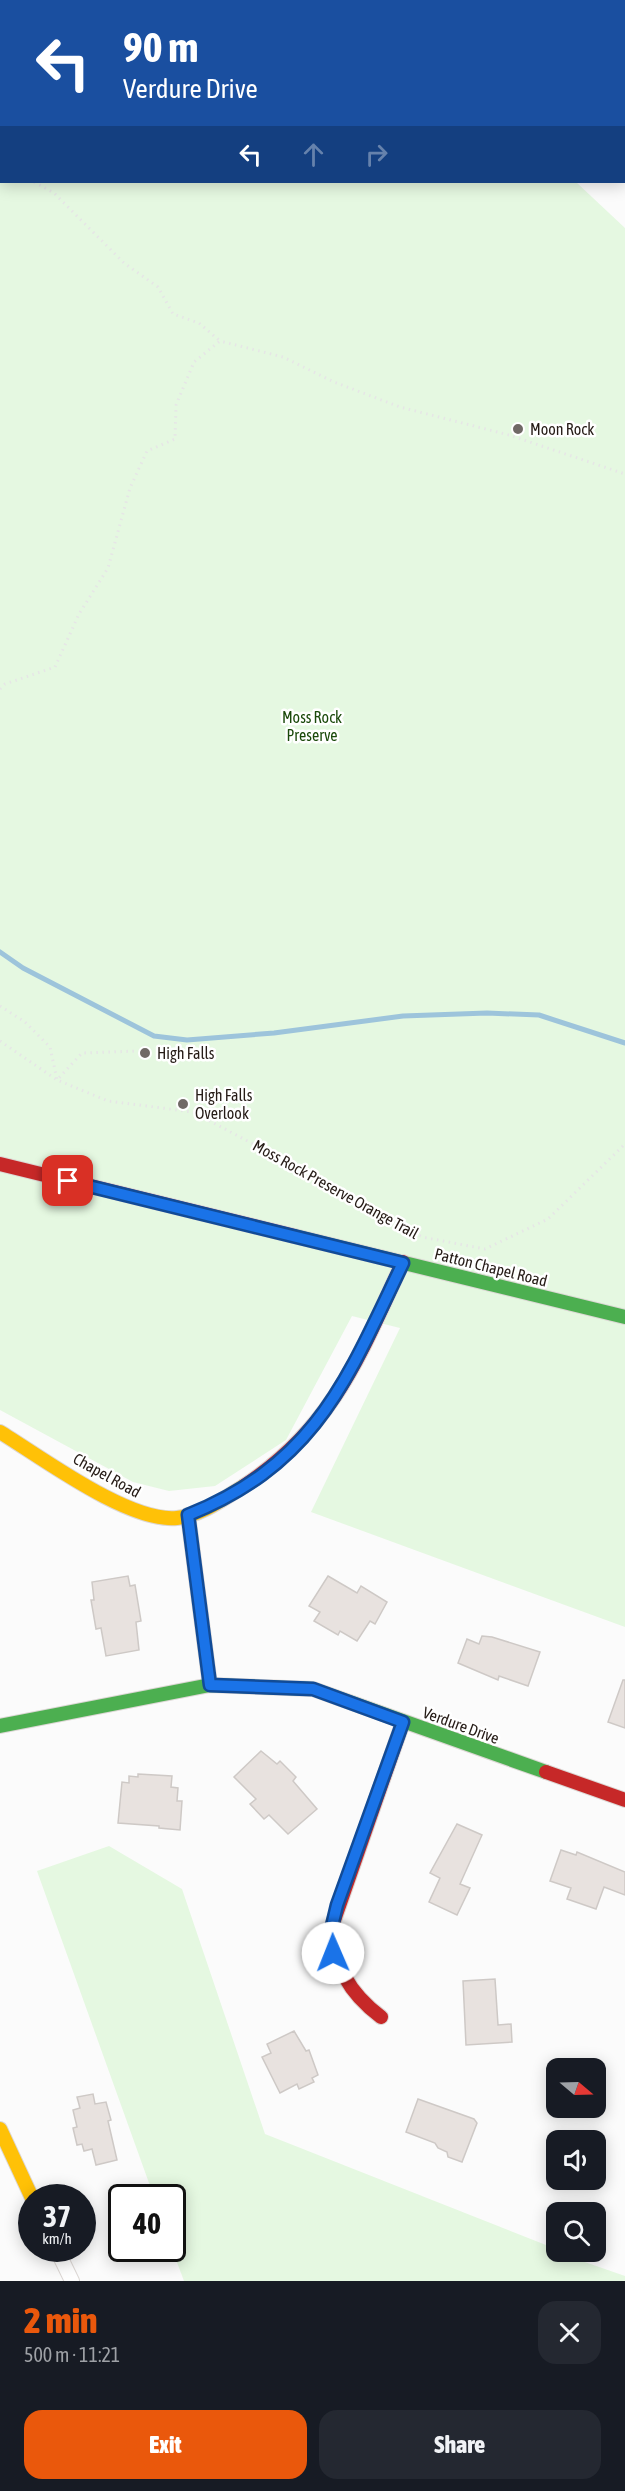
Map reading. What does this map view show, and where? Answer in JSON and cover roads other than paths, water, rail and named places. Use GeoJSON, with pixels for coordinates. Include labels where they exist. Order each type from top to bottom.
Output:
{"type":"FeatureCollection","features":[{"type":"Feature","properties":{"kind":"street","name":"Patton Chapel Road"},"geometry":{"type":"LineString","coordinates":[[0,1164],[625,1317]]}},
{"type":"Feature","properties":{"kind":"street","name":"Chapel Road"},"geometry":{"type":"LineString","coordinates":[[0,1432],[118,1502],[142,1512],[167,1518],[188,1515],[218,1503],[257,1478],[288,1454],[315,1426],[351,1371],[403,1263]]}},
{"type":"Feature","properties":{"kind":"street"},"geometry":{"type":"LineString","coordinates":[[188,1515],[210,1685]]}},
{"type":"Feature","properties":{"kind":"street","name":"Verdure Drive"},"geometry":{"type":"LineString","coordinates":[[0,1726],[210,1685],[313,1689],[625,1800]]}},
{"type":"Feature","properties":{"kind":"street"},"geometry":{"type":"LineString","coordinates":[[381,2017],[357,1999],[341,1972],[333,1953],[332,1926],[337,1905],[403,1722]]}},
{"type":"Feature","properties":{"kind":"street"},"geometry":{"type":"LineString","coordinates":[[0,2129],[26,2184]]}},
{"type":"Feature","properties":{"kind":"street"},"geometry":{"type":"LineString","coordinates":[[63,2262],[72,2281]]}},
{"type":"Feature","properties":{"kind":"waterway"},"geometry":{"type":"LineString","coordinates":[[0,952],[23,968],[154,1036],[187,1040],[274,1033],[403,1016],[487,1013],[539,1015],[625,1043]]}},
{"type":"Feature","properties":{"kind":"place","name":"Moon Rock"},"geometry":{"type":"Point","coordinates":[518,429]}},
{"type":"Feature","properties":{"kind":"place","name":"High Falls"},"geometry":{"type":"Point","coordinates":[145,1053]}},
{"type":"Feature","properties":{"kind":"place","name":"High Falls Overlook"},"geometry":{"type":"Point","coordinates":[183,1104]}},
{"type":"Feature","properties":{"kind":"park label","name":"Moss Rock Preserve"},"geometry":{"type":"Point","coordinates":[312,726]}}]}
